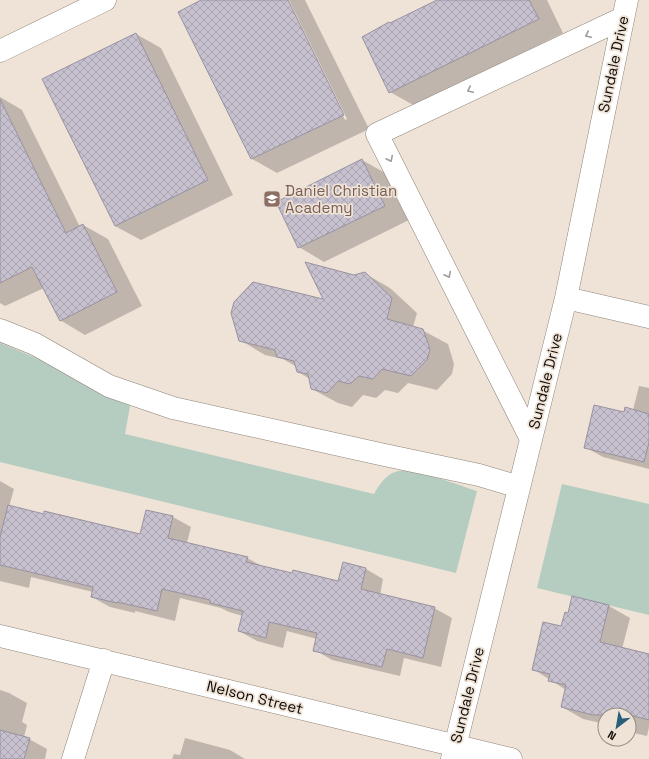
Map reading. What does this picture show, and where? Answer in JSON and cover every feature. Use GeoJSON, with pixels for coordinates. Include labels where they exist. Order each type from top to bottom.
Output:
{"type":"FeatureCollection","features":[{"type":"Feature","properties":{"kind":"street"},"geometry":{"type":"LineString","coordinates":[[0,51],[105,0]]}},
{"type":"Feature","properties":{"kind":"street"},"geometry":{"type":"LineString","coordinates":[[530,439],[377,134],[625,9]]}},
{"type":"Feature","properties":{"kind":"street","name":"Sundale Drive"},"geometry":{"type":"LineString","coordinates":[[453,752],[566,298],[625,9]]}},
{"type":"Feature","properties":{"kind":"street"},"geometry":{"type":"LineString","coordinates":[[566,298],[649,318]]}},
{"type":"Feature","properties":{"kind":"street"},"geometry":{"type":"LineString","coordinates":[[0,330],[35,344],[109,386],[173,408],[479,475],[519,487]]}},
{"type":"Feature","properties":{"kind":"street","name":"Nelson Street"},"geometry":{"type":"LineString","coordinates":[[0,636],[104,660],[453,752],[511,759]]}},
{"type":"Feature","properties":{"kind":"street"},"geometry":{"type":"LineString","coordinates":[[73,759],[104,660]]}},
{"type":"Feature","properties":{"kind":"green space"},"geometry":{"type":"Polygon","coordinates":[[[0,343],[56,366],[131,401],[125,434],[374,494],[386,477],[398,471],[415,472],[477,491],[456,573],[0,462],[0,343]]]}},
{"type":"Feature","properties":{"kind":"green space"},"geometry":{"type":"Polygon","coordinates":[[[562,484],[649,504],[649,615],[537,588],[562,484]]]}},
{"type":"Feature","properties":{"kind":"building"},"geometry":{"type":"Polygon","coordinates":[[[201,0],[288,0],[344,115],[251,159],[178,12],[201,0]]]}},
{"type":"Feature","properties":{"kind":"building"},"geometry":{"type":"Polygon","coordinates":[[[437,0],[529,0],[539,19],[389,93],[362,37],[389,22],[390,23],[437,0]]]}},
{"type":"Feature","properties":{"kind":"building"},"geometry":{"type":"Polygon","coordinates":[[[136,33],[208,180],[115,226],[42,79],[136,33]]]}},
{"type":"Feature","properties":{"kind":"building"},"geometry":{"type":"Polygon","coordinates":[[[0,99],[66,233],[83,224],[117,292],[60,321],[32,267],[0,283],[0,99]]]}},
{"type":"Feature","properties":{"kind":"building"},"geometry":{"type":"Polygon","coordinates":[[[362,159],[385,206],[298,248],[276,202],[362,159]]]}},
{"type":"Feature","properties":{"kind":"building"},"geometry":{"type":"Polygon","coordinates":[[[305,262],[354,275],[365,272],[392,298],[387,319],[423,329],[430,349],[427,360],[411,376],[382,369],[373,379],[359,376],[350,384],[338,381],[327,393],[311,389],[308,374],[297,372],[294,361],[277,357],[275,350],[239,341],[231,313],[234,302],[253,282],[323,299],[305,262]]]}},
{"type":"Feature","properties":{"kind":"building"},"geometry":{"type":"Polygon","coordinates":[[[594,405],[624,412],[625,407],[649,414],[649,442],[644,462],[584,448],[594,405]]]}},
{"type":"Feature","properties":{"kind":"building"},"geometry":{"type":"Polygon","coordinates":[[[8,505],[44,514],[44,511],[140,534],[146,510],[173,516],[168,538],[248,557],[246,562],[292,573],[293,570],[338,581],[343,562],[366,568],[361,589],[435,607],[423,658],[387,649],[382,667],[313,651],[317,633],[269,622],[266,638],[238,631],[243,611],[210,603],[210,600],[162,589],[157,611],[91,597],[93,587],[0,565],[0,537],[8,505]]]}},
{"type":"Feature","properties":{"kind":"building"},"geometry":{"type":"Polygon","coordinates":[[[572,596],[609,605],[600,642],[649,654],[649,720],[637,717],[637,707],[597,707],[597,715],[593,715],[561,707],[566,685],[548,681],[550,674],[532,670],[543,622],[561,626],[565,612],[568,613],[572,596]]]}},
{"type":"Feature","properties":{"kind":"building"},"geometry":{"type":"Polygon","coordinates":[[[0,730],[30,738],[24,759],[0,759],[0,730]]]}},
{"type":"Feature","properties":{"kind":"place","name":"Daniel Christian Academy"},"geometry":{"type":"Point","coordinates":[272,199]}}]}
